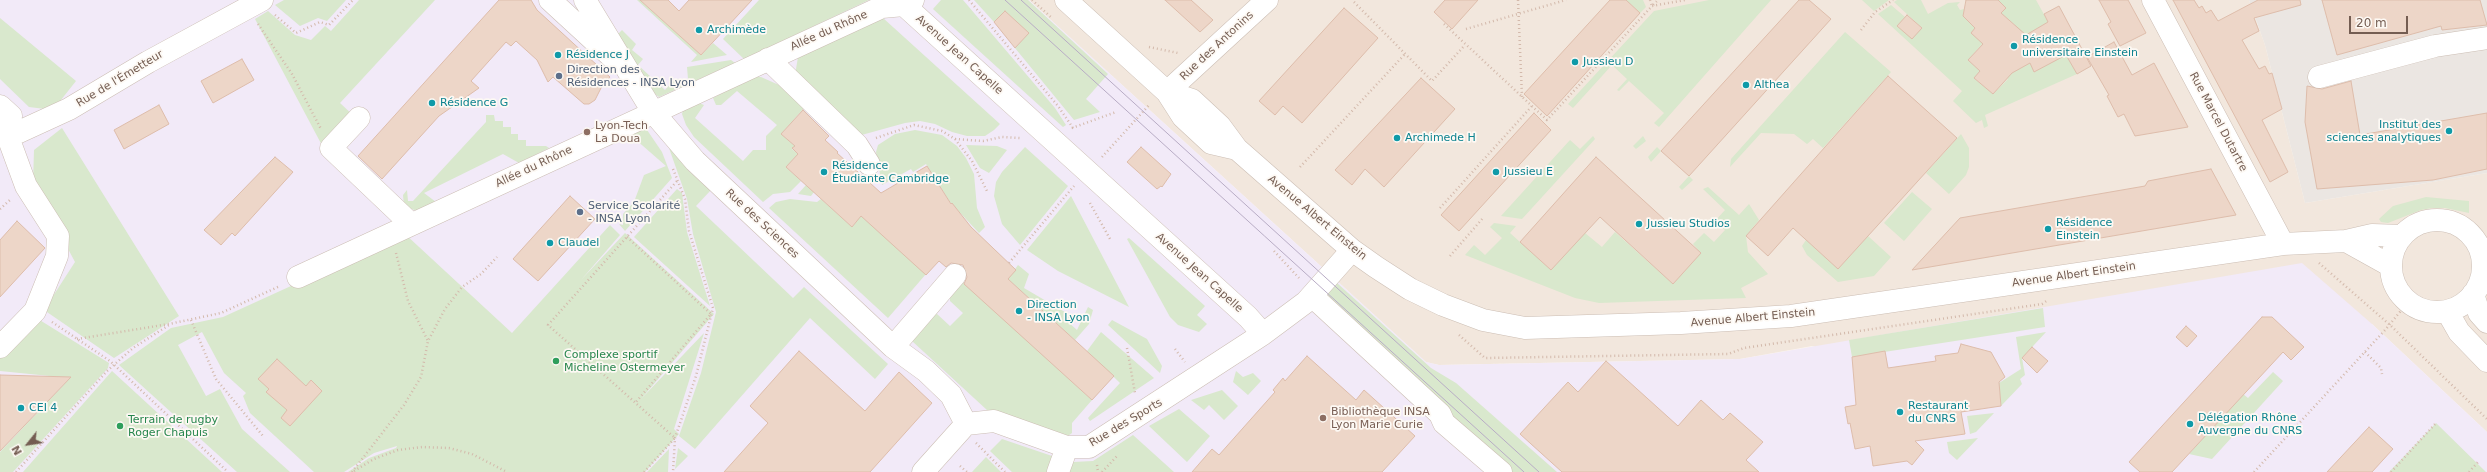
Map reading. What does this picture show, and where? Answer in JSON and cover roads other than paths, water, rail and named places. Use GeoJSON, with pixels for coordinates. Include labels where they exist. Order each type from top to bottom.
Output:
{"type":"FeatureCollection","features":[{"type":"Feature","properties":{"kind":"street"},"geometry":{"type":"LineString","coordinates":[[550,0],[631,74]]}},
{"type":"Feature","properties":{"kind":"street","name":"Rue des Sciences"},"geometry":{"type":"LineString","coordinates":[[585,0],[653,112],[695,161],[893,347],[926,371],[951,396],[966,424]]}},
{"type":"Feature","properties":{"kind":"street","name":"Avenue Albert Einstein"},"geometry":{"type":"LineString","coordinates":[[1066,0],[1167,92],[1192,100],[1220,126],[1237,149],[1352,250],[1410,289],[1483,320],[1503,325],[1525,328],[1555,329],[1792,316],[2283,244],[2346,241],[2372,235],[2402,236]]}},
{"type":"Feature","properties":{"kind":"street","name":"Rue des Antonins"},"geometry":{"type":"LineString","coordinates":[[1167,92],[1266,0]]}},
{"type":"Feature","properties":{"kind":"street","name":"Rue Marcel Dutartre"},"geometry":{"type":"LineString","coordinates":[[2153,0],[2283,244]]}},
{"type":"Feature","properties":{"kind":"street","name":"Rue de l'Émetteur"},"geometry":{"type":"LineString","coordinates":[[4,136],[70,109],[148,62],[256,3]]}},
{"type":"Feature","properties":{"kind":"street","name":"Allée du Rhône"},"geometry":{"type":"LineString","coordinates":[[298,277],[882,7],[908,3]]}},
{"type":"Feature","properties":{"kind":"street","name":"Avenue Jean Capelle"},"geometry":{"type":"LineString","coordinates":[[908,3],[1236,306],[1264,334]]}},
{"type":"Feature","properties":{"kind":"street"},"geometry":{"type":"LineString","coordinates":[[2319,77],[2436,46],[2487,38]]}},
{"type":"Feature","properties":{"kind":"street"},"geometry":{"type":"LineString","coordinates":[[768,59],[856,144],[868,164]]}},
{"type":"Feature","properties":{"kind":"street"},"geometry":{"type":"LineString","coordinates":[[0,106],[11,116],[4,136],[26,186],[58,236],[57,256],[35,311],[0,347]]}},
{"type":"Feature","properties":{"kind":"street"},"geometry":{"type":"LineString","coordinates":[[359,118],[331,148],[393,196],[411,224]]}},
{"type":"Feature","properties":{"kind":"street"},"geometry":{"type":"LineString","coordinates":[[2439,220],[2453,223],[2481,238],[2483,267],[2480,281],[2473,294],[2462,305],[2447,311],[2427,310],[2408,302],[2399,292],[2393,280],[2391,266],[2396,245],[2402,236],[2413,227],[2425,222],[2439,220]]}},
{"type":"Feature","properties":{"kind":"street"},"geometry":{"type":"LineString","coordinates":[[2346,241],[2391,266]]}},
{"type":"Feature","properties":{"kind":"street"},"geometry":{"type":"LineString","coordinates":[[1264,334],[1293,313],[1312,296],[1352,250]]}},
{"type":"Feature","properties":{"kind":"street"},"geometry":{"type":"LineString","coordinates":[[893,347],[955,275]]}},
{"type":"Feature","properties":{"kind":"street"},"geometry":{"type":"LineString","coordinates":[[2473,294],[2479,313],[2487,322]]}},
{"type":"Feature","properties":{"kind":"street"},"geometry":{"type":"LineString","coordinates":[[1312,296],[1440,414],[1444,423],[1501,472]]}},
{"type":"Feature","properties":{"kind":"street"},"geometry":{"type":"LineString","coordinates":[[2447,311],[2459,332],[2487,361]]}},
{"type":"Feature","properties":{"kind":"street","name":"Rue des Sports"},"geometry":{"type":"LineString","coordinates":[[966,424],[994,421],[1067,447],[1081,448],[1098,443],[1264,334]]}},
{"type":"Feature","properties":{"kind":"street"},"geometry":{"type":"LineString","coordinates":[[923,472],[966,424]]}},
{"type":"Feature","properties":{"kind":"street"},"geometry":{"type":"LineString","coordinates":[[1058,472],[1067,447]]}},
{"type":"Feature","properties":{"kind":"tram line"},"geometry":{"type":"LineString","coordinates":[[1005,0],[1524,472]]}},
{"type":"Feature","properties":{"kind":"tram line"},"geometry":{"type":"LineString","coordinates":[[1021,0],[1539,472]]}},
{"type":"Feature","properties":{"kind":"place","name":"Archimède"},"geometry":{"type":"Point","coordinates":[699,30]}},
{"type":"Feature","properties":{"kind":"place","name":"Résidence universitaire Einstein"},"geometry":{"type":"Point","coordinates":[2014,46]}},
{"type":"Feature","properties":{"kind":"place","name":"Résidence J"},"geometry":{"type":"Point","coordinates":[558,55]}},
{"type":"Feature","properties":{"kind":"place","name":"Jussieu D"},"geometry":{"type":"Point","coordinates":[1575,62]}},
{"type":"Feature","properties":{"kind":"place","name":"Direction des Résidences - INSA Lyon"},"geometry":{"type":"Point","coordinates":[559,76]}},
{"type":"Feature","properties":{"kind":"place","name":"Althea"},"geometry":{"type":"Point","coordinates":[1746,85]}},
{"type":"Feature","properties":{"kind":"place","name":"Résidence G"},"geometry":{"type":"Point","coordinates":[432,103]}},
{"type":"Feature","properties":{"kind":"place","name":"Institut des sciences analytiques"},"geometry":{"type":"Point","coordinates":[2449,131]}},
{"type":"Feature","properties":{"kind":"place","name":"Lyon-Tech La Doua"},"geometry":{"type":"Point","coordinates":[587,132]}},
{"type":"Feature","properties":{"kind":"place","name":"Archimede H"},"geometry":{"type":"Point","coordinates":[1397,138]}},
{"type":"Feature","properties":{"kind":"place","name":"Résidence Étudiante Cambridge"},"geometry":{"type":"Point","coordinates":[824,172]}},
{"type":"Feature","properties":{"kind":"place","name":"Jussieu E"},"geometry":{"type":"Point","coordinates":[1496,172]}},
{"type":"Feature","properties":{"kind":"place","name":"Service Scolarité - INSA Lyon"},"geometry":{"type":"Point","coordinates":[580,212]}},
{"type":"Feature","properties":{"kind":"place","name":"Jussieu Studios"},"geometry":{"type":"Point","coordinates":[1639,224]}},
{"type":"Feature","properties":{"kind":"place","name":"Résidence Einstein"},"geometry":{"type":"Point","coordinates":[2048,229]}},
{"type":"Feature","properties":{"kind":"place","name":"Claudel"},"geometry":{"type":"Point","coordinates":[550,243]}},
{"type":"Feature","properties":{"kind":"place","name":"Direction - INSA Lyon"},"geometry":{"type":"Point","coordinates":[1019,311]}},
{"type":"Feature","properties":{"kind":"place","name":"Complexe sportif Micheline Ostermeyer"},"geometry":{"type":"Point","coordinates":[556,361]}},
{"type":"Feature","properties":{"kind":"place","name":"CEI 4"},"geometry":{"type":"Point","coordinates":[21,408]}},
{"type":"Feature","properties":{"kind":"place","name":"Restaurant du CNRS"},"geometry":{"type":"Point","coordinates":[1900,412]}},
{"type":"Feature","properties":{"kind":"place","name":"Bibliothèque INSA Lyon Marie Curie"},"geometry":{"type":"Point","coordinates":[1323,418]}},
{"type":"Feature","properties":{"kind":"place","name":"Délégation Rhône Auvergne du CNRS"},"geometry":{"type":"Point","coordinates":[2190,424]}},
{"type":"Feature","properties":{"kind":"place","name":"Terrain de rugby Roger Chapuis"},"geometry":{"type":"Point","coordinates":[120,426]}}]}
